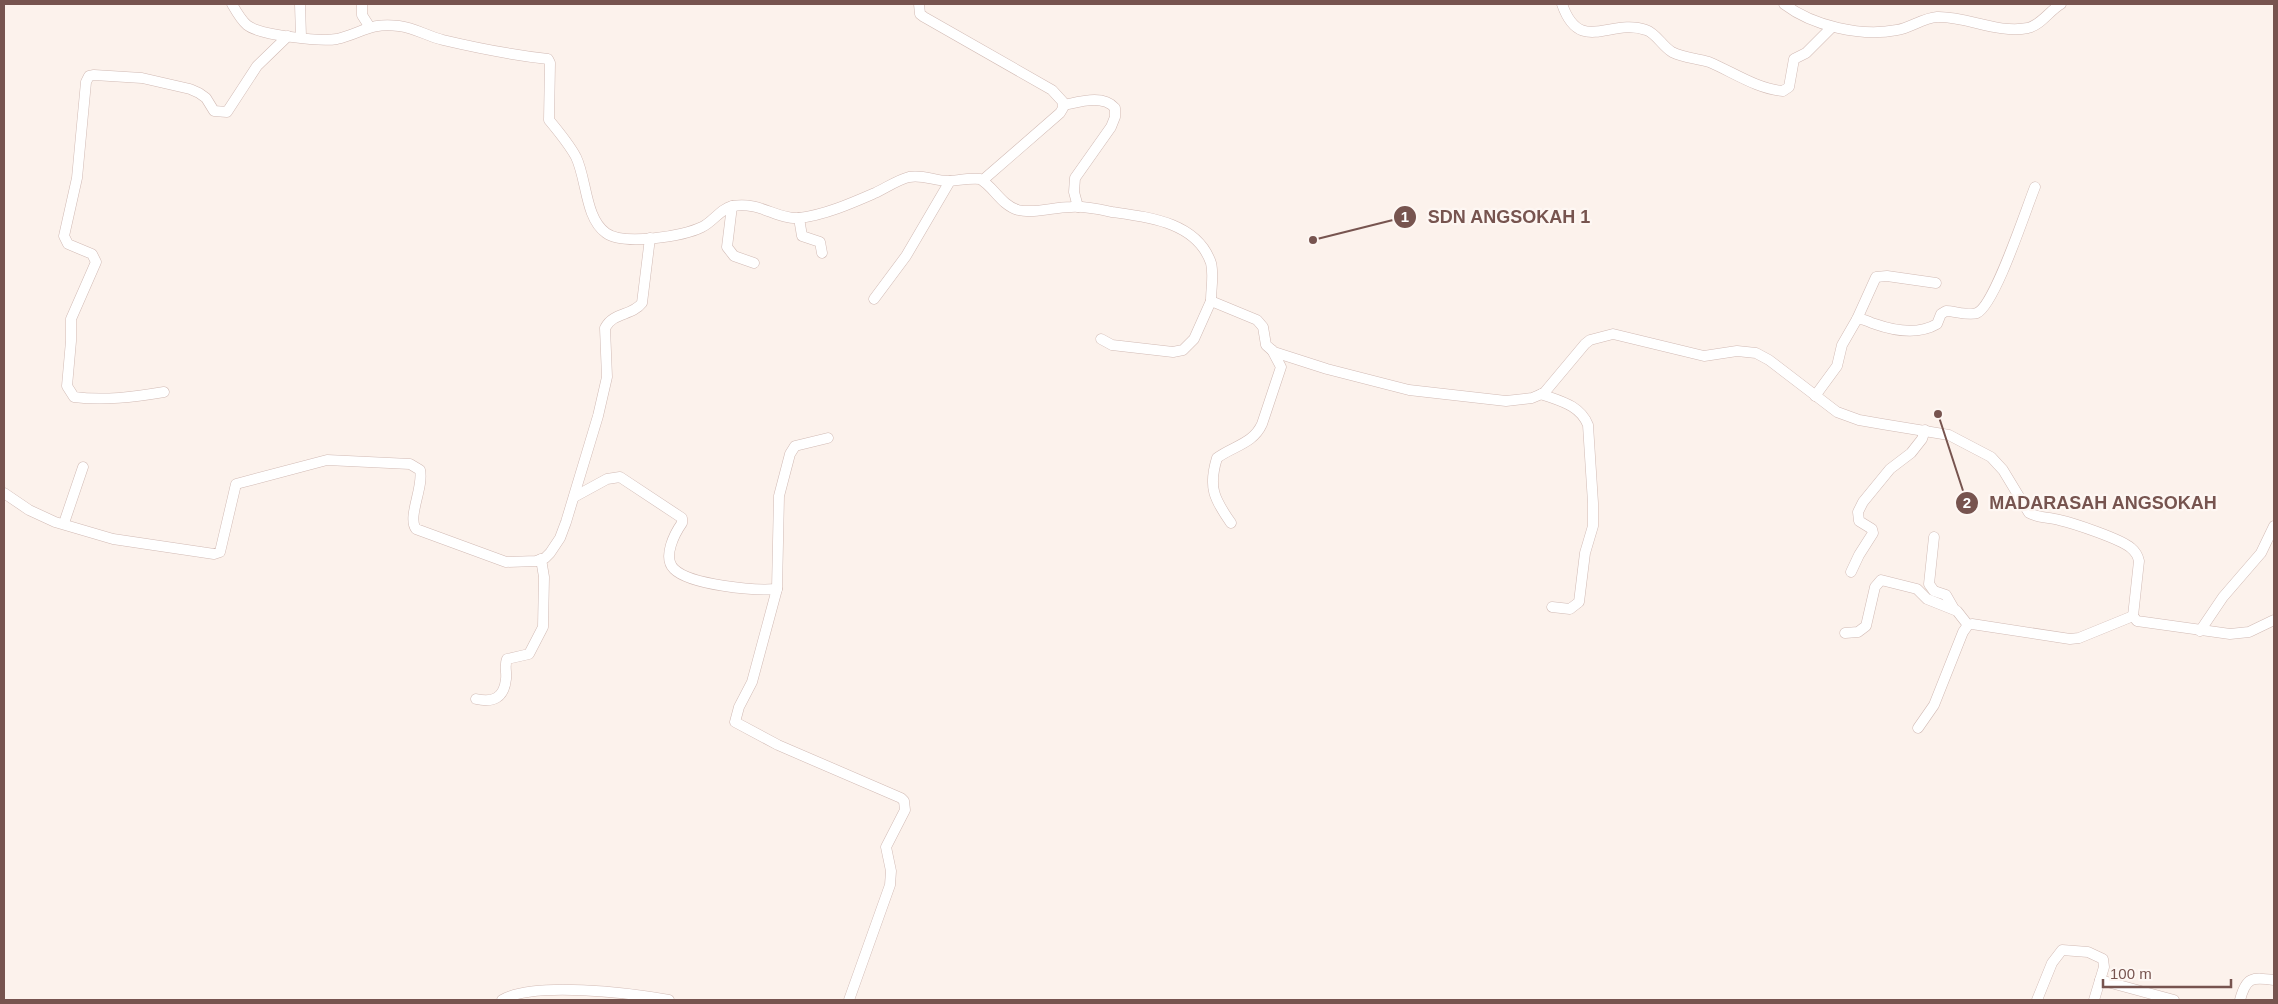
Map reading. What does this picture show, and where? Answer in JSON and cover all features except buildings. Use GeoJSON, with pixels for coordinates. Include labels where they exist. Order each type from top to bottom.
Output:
{"type":"FeatureCollection","features":[{"type":"Feature","properties":{"kind":"street"},"geometry":{"type":"LineString","coordinates":[[232,4],[242,20],[258,31],[324,40],[336,39],[369,26],[387,25],[407,27],[436,38],[497,52],[548,60],[550,67],[550,120],[575,156],[597,223],[604,232],[614,238],[628,240],[650,238],[704,226],[732,206],[753,206],[788,217],[814,216],[907,178],[920,176],[950,181],[977,178],[983,180],[1004,201],[1020,210],[1037,211],[1078,207],[1154,218],[1176,227],[1197,240],[1211,266],[1211,301],[1194,339],[1188,347],[1178,352],[1112,345],[1101,340]]}},
{"type":"Feature","properties":{"kind":"street"},"geometry":{"type":"LineString","coordinates":[[300,4],[301,37]]}},
{"type":"Feature","properties":{"kind":"street"},"geometry":{"type":"LineString","coordinates":[[362,4],[362,15],[369,26]]}},
{"type":"Feature","properties":{"kind":"street"},"geometry":{"type":"LineString","coordinates":[[1562,4],[1570,22],[1580,30],[1598,33],[1624,28],[1645,29],[1652,32],[1670,51],[1681,56],[1709,62],[1766,89],[1783,91],[1789,87],[1795,58],[1806,53],[1832,27]]}},
{"type":"Feature","properties":{"kind":"street"},"geometry":{"type":"LineString","coordinates":[[1784,4],[1832,27],[1884,32],[1905,28],[1935,17],[2004,28],[2028,28],[2036,25],[2049,12],[2061,4]]}},
{"type":"Feature","properties":{"kind":"street"},"geometry":{"type":"LineString","coordinates":[[919,9],[942,28],[1052,90],[1062,99],[1064,105],[1060,113],[983,180]]}},
{"type":"Feature","properties":{"kind":"street"},"geometry":{"type":"LineString","coordinates":[[258,31],[274,28]]}},
{"type":"Feature","properties":{"kind":"street"},"geometry":{"type":"LineString","coordinates":[[164,392],[124,398],[82,398],[74,397],[67,386],[72,341],[70,319],[96,262],[92,254],[68,244],[64,236],[77,178],[86,82],[89,76],[94,75],[142,78],[199,92],[206,98],[214,111],[227,112],[256,66],[288,36]]}},
{"type":"Feature","properties":{"kind":"street"},"geometry":{"type":"LineString","coordinates":[[1064,105],[1102,100],[1112,104],[1115,108],[1111,127],[1075,178],[1074,192],[1078,207]]}},
{"type":"Feature","properties":{"kind":"street"},"geometry":{"type":"LineString","coordinates":[[874,299],[906,256],[950,181]]}},
{"type":"Feature","properties":{"kind":"street"},"geometry":{"type":"LineString","coordinates":[[1857,319],[1862,318],[1877,325],[1907,332],[1934,326],[1946,311],[1977,313],[1995,291],[2035,187]]}},
{"type":"Feature","properties":{"kind":"street"},"geometry":{"type":"LineString","coordinates":[[732,206],[726,247],[734,256],[754,263]]}},
{"type":"Feature","properties":{"kind":"street"},"geometry":{"type":"LineString","coordinates":[[799,218],[802,236],[820,242],[822,253]]}},
{"type":"Feature","properties":{"kind":"street"},"geometry":{"type":"LineString","coordinates":[[4,492],[28,510],[55,522],[64,523],[113,539],[214,554],[220,552],[236,484],[327,460],[410,464],[420,470],[422,479],[414,516],[414,526],[416,529],[497,560],[516,562],[541,559],[550,553],[560,538],[598,416],[607,377],[605,328],[608,322],[616,316],[632,312],[642,303],[650,238]]}},
{"type":"Feature","properties":{"kind":"street"},"geometry":{"type":"LineString","coordinates":[[1815,396],[1837,366],[1842,345],[1857,319],[1876,277],[1887,276],[1936,283]]}},
{"type":"Feature","properties":{"kind":"street"},"geometry":{"type":"LineString","coordinates":[[1211,301],[1257,320],[1263,327],[1266,345],[1272,350],[1327,369],[1409,390],[1506,401],[1527,400],[1541,394],[1585,344],[1590,340],[1612,334],[1704,356],[1737,351],[1756,353],[1769,360],[1837,412],[1859,420],[1925,430],[1959,439],[1992,457],[2003,470],[2029,513],[2036,517],[2058,519],[2079,525],[2132,549],[2138,558],[2139,564],[2133,616],[2137,621],[2200,631],[2240,634],[2274,620]]}},
{"type":"Feature","properties":{"kind":"street"},"geometry":{"type":"LineString","coordinates":[[1231,522],[1214,496],[1212,481],[1214,468],[1217,458],[1246,443],[1259,431],[1281,367],[1272,350]]}},
{"type":"Feature","properties":{"kind":"street"},"geometry":{"type":"LineString","coordinates":[[1541,394],[1574,407],[1585,418],[1588,425],[1594,503],[1593,526],[1585,553],[1579,602],[1574,608],[1570,609],[1552,607]]}},
{"type":"Feature","properties":{"kind":"street"},"geometry":{"type":"LineString","coordinates":[[1851,572],[1873,533],[1872,529],[1859,520],[1859,509],[1885,474],[1918,446],[1925,430]]}},
{"type":"Feature","properties":{"kind":"street"},"geometry":{"type":"LineString","coordinates":[[828,438],[795,446],[790,454],[780,496],[777,590],[752,682],[735,722],[778,745],[901,798],[906,806],[886,847],[891,872],[890,885],[849,1000]]}},
{"type":"Feature","properties":{"kind":"street"},"geometry":{"type":"LineString","coordinates":[[64,523],[83,467]]}},
{"type":"Feature","properties":{"kind":"street"},"geometry":{"type":"LineString","coordinates":[[574,497],[607,479],[620,477],[682,518],[682,522],[670,545],[671,564],[674,569],[695,579],[733,587],[756,591],[777,590]]}},
{"type":"Feature","properties":{"kind":"street"},"geometry":{"type":"LineString","coordinates":[[2200,631],[2223,597],[2261,553],[2274,526]]}},
{"type":"Feature","properties":{"kind":"street"},"geometry":{"type":"LineString","coordinates":[[1934,537],[1929,584],[1934,591],[1946,595],[1954,609],[1965,619],[1968,625]]}},
{"type":"Feature","properties":{"kind":"street"},"geometry":{"type":"LineString","coordinates":[[476,700],[489,702],[500,696],[506,680],[506,659],[529,654],[541,633],[545,590],[541,559]]}},
{"type":"Feature","properties":{"kind":"street"},"geometry":{"type":"LineString","coordinates":[[1845,633],[1858,632],[1866,626],[1875,587],[1881,580],[1917,589],[1927,599],[1954,609]]}},
{"type":"Feature","properties":{"kind":"street"},"geometry":{"type":"LineString","coordinates":[[1968,625],[1972,624],[2070,639],[2078,638],[2133,616]]}},
{"type":"Feature","properties":{"kind":"street"},"geometry":{"type":"LineString","coordinates":[[1918,728],[1934,705],[1957,647],[1968,625]]}},
{"type":"Feature","properties":{"kind":"street"},"geometry":{"type":"LineString","coordinates":[[2037,1000],[2052,963],[2062,950],[2088,952],[2103,959],[2104,966],[2094,1000]]}},
{"type":"Feature","properties":{"kind":"street"},"geometry":{"type":"LineString","coordinates":[[2240,1000],[2243,989],[2252,979],[2274,980]]}},
{"type":"Feature","properties":{"kind":"street"},"geometry":{"type":"LineString","coordinates":[[2100,980],[2174,1000]]}},
{"type":"Feature","properties":{"kind":"street"},"geometry":{"type":"LineString","coordinates":[[502,1000],[516,993],[536,990],[633,994],[669,1000]]}},
{"type":"Feature","properties":{"kind":"place","name":"SDN ANGSOKAH 1"},"geometry":{"type":"Point","coordinates":[1313,240]}},
{"type":"Feature","properties":{"kind":"place","name":"MADARASAH ANGSOKAH"},"geometry":{"type":"Point","coordinates":[1938,414]}}]}
